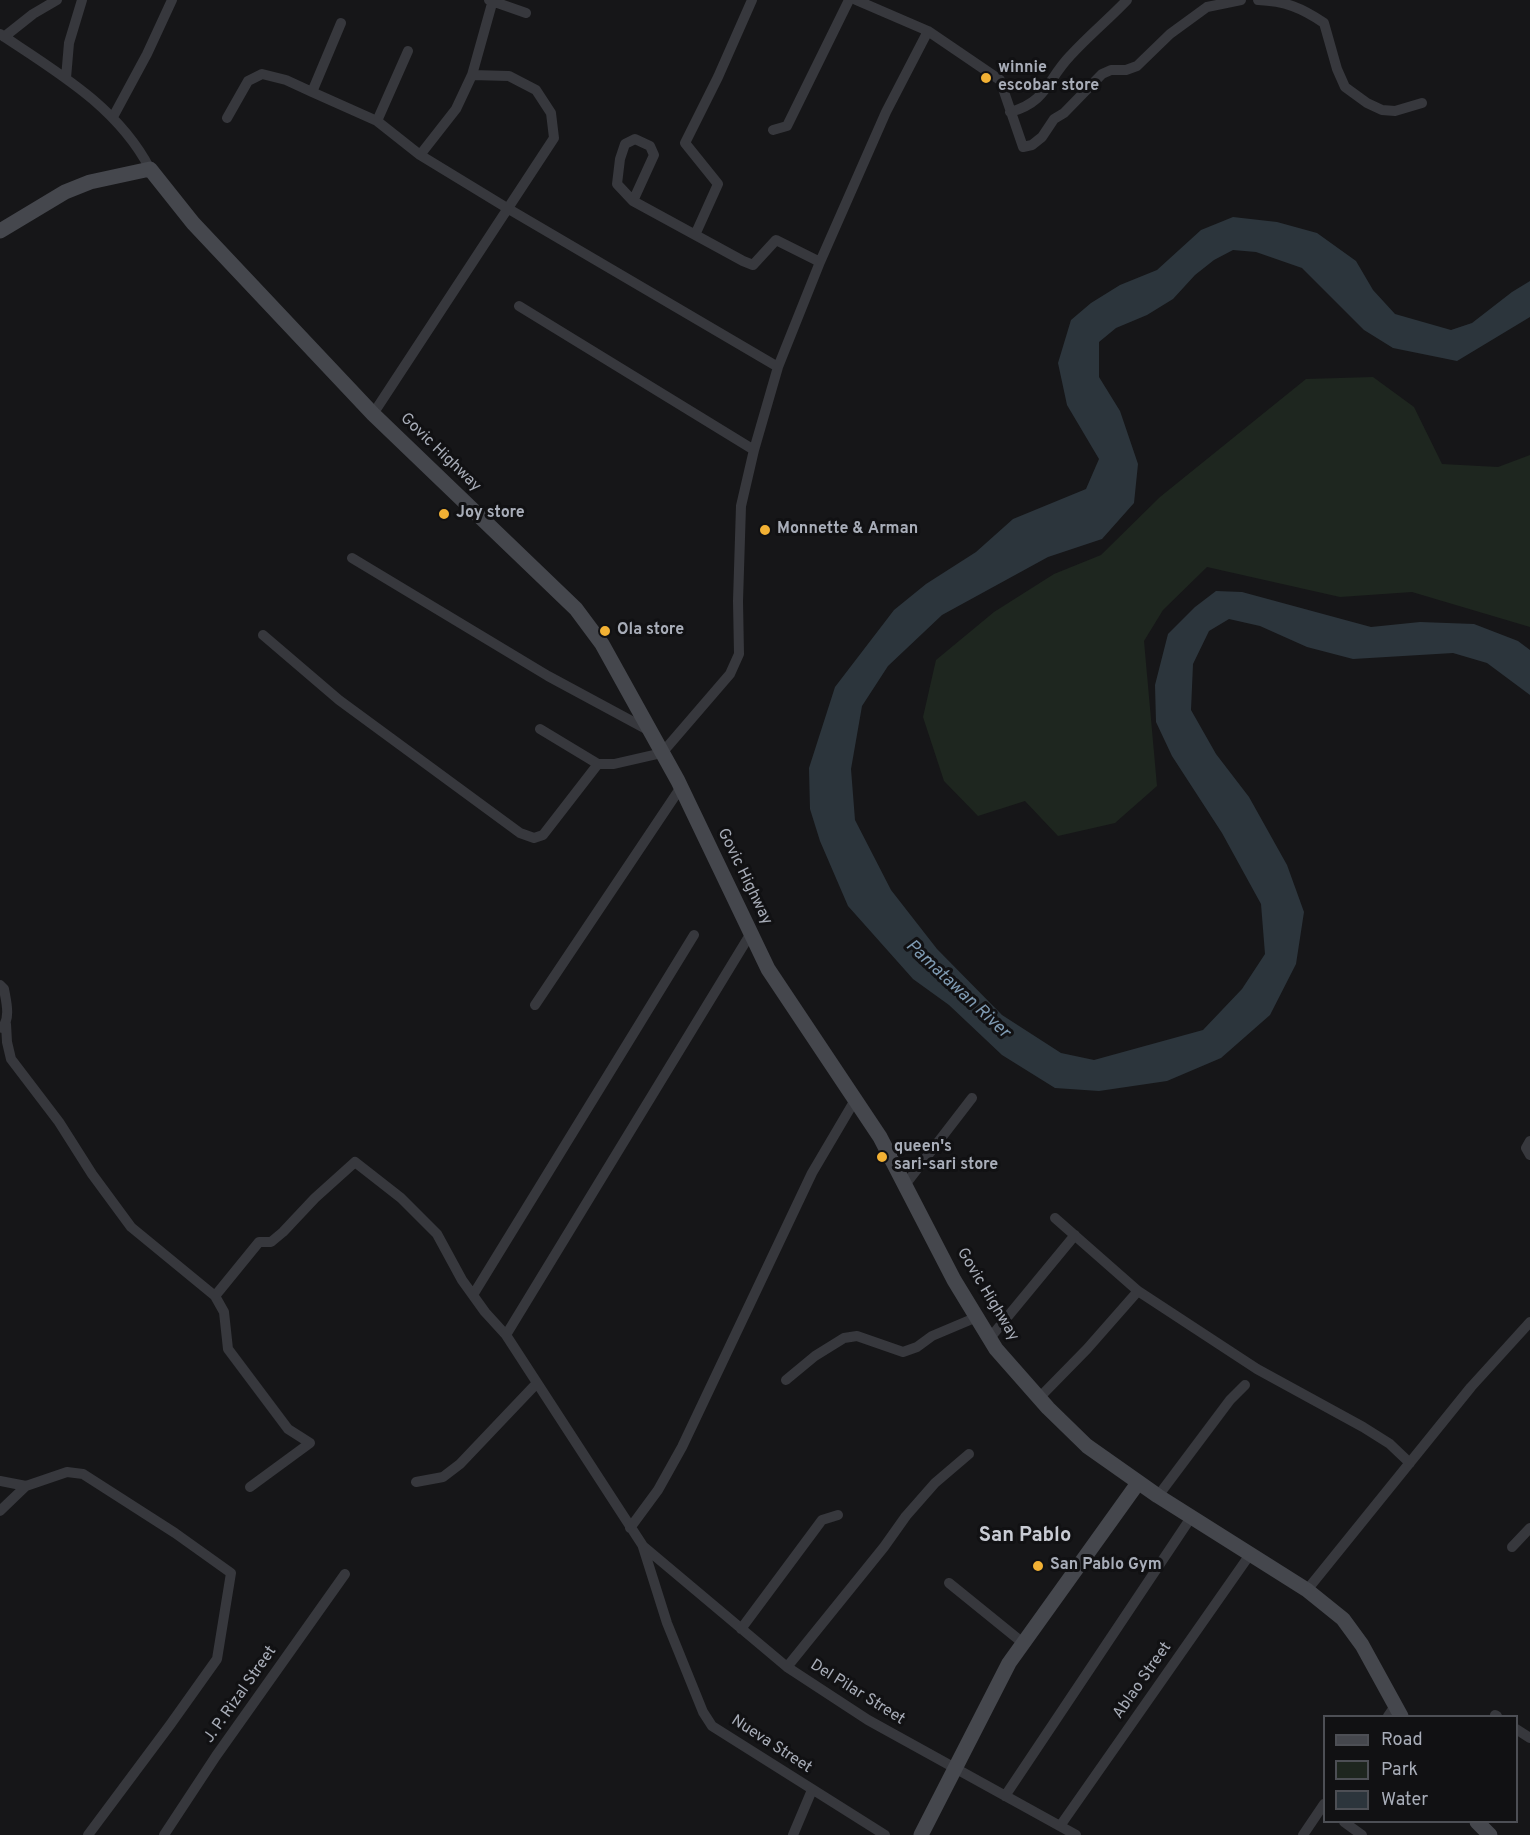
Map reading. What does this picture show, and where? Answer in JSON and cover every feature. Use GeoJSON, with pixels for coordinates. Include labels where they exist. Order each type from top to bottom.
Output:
{"type":"FeatureCollection","features":[{"type":"Feature","properties":{"kind":"main road"},"geometry":{"type":"LineString","coordinates":[[0,231],[65,192],[90,182],[150,169]]}},
{"type":"Feature","properties":{"kind":"main road","name":"Govic Highway"},"geometry":{"type":"LineString","coordinates":[[150,169],[193,223],[373,414],[576,609],[602,644],[681,787],[768,969],[880,1137],[954,1280],[996,1349],[1039,1398],[1087,1446],[1138,1483],[1307,1590],[1343,1619],[1362,1645],[1395,1713]]}},
{"type":"Feature","properties":{"kind":"main road"},"geometry":{"type":"LineString","coordinates":[[921,1835],[1009,1663],[1138,1483]]}},
{"type":"Feature","properties":{"kind":"main road"},"geometry":{"type":"LineString","coordinates":[[1479,1823],[1490,1835]]}},
{"type":"Feature","properties":{"kind":"street"},"geometry":{"type":"LineString","coordinates":[[57,0],[2,35],[66,78],[113,117],[140,149],[150,169]]}},
{"type":"Feature","properties":{"kind":"street"},"geometry":{"type":"LineString","coordinates":[[66,78],[69,44],[82,0]]}},
{"type":"Feature","properties":{"kind":"street"},"geometry":{"type":"LineString","coordinates":[[113,117],[147,54],[172,0]]}},
{"type":"Feature","properties":{"kind":"street"},"geometry":{"type":"LineString","coordinates":[[420,154],[456,109],[472,75],[491,0],[526,14]]}},
{"type":"Feature","properties":{"kind":"street"},"geometry":{"type":"LineString","coordinates":[[695,235],[718,184],[685,143],[718,77],[752,0]]}},
{"type":"Feature","properties":{"kind":"street"},"geometry":{"type":"LineString","coordinates":[[773,130],[787,126],[849,0]]}},
{"type":"Feature","properties":{"kind":"street"},"geometry":{"type":"LineString","coordinates":[[856,0],[869,3],[928,31],[1000,80],[1023,147],[1032,145],[1042,137],[1054,119],[1064,113],[1102,74],[1111,70],[1126,70],[1137,66],[1170,34],[1207,7],[1241,0]]}},
{"type":"Feature","properties":{"kind":"street"},"geometry":{"type":"LineString","coordinates":[[1010,112],[1034,103],[1069,57],[1128,0]]}},
{"type":"Feature","properties":{"kind":"street"},"geometry":{"type":"LineString","coordinates":[[1258,0],[1274,1],[1301,8],[1324,22],[1336,69],[1345,87],[1367,103],[1382,111],[1395,111],[1422,104]]}},
{"type":"Feature","properties":{"kind":"street"},"geometry":{"type":"LineString","coordinates":[[312,92],[341,23]]}},
{"type":"Feature","properties":{"kind":"street"},"geometry":{"type":"LineString","coordinates":[[540,729],[598,764],[614,764],[662,753],[730,674],[739,654],[741,506],[754,450],[778,367],[820,262],[886,111],[928,31]]}},
{"type":"Feature","properties":{"kind":"street"},"geometry":{"type":"LineString","coordinates":[[377,121],[408,51]]}},
{"type":"Feature","properties":{"kind":"street"},"geometry":{"type":"LineString","coordinates":[[227,118],[248,81],[262,74],[286,80],[377,121],[420,154],[507,208],[778,367]]}},
{"type":"Feature","properties":{"kind":"street"},"geometry":{"type":"LineString","coordinates":[[373,414],[554,138],[551,113],[536,90],[509,76],[472,75]]}},
{"type":"Feature","properties":{"kind":"street"},"geometry":{"type":"LineString","coordinates":[[633,201],[654,155],[650,146],[634,139],[625,144],[620,159],[617,184],[633,201],[753,265],[776,240],[820,262]]}},
{"type":"Feature","properties":{"kind":"street"},"geometry":{"type":"LineString","coordinates":[[519,306],[754,450]]}},
{"type":"Feature","properties":{"kind":"street"},"geometry":{"type":"LineString","coordinates":[[352,558],[548,676],[651,732]]}},
{"type":"Feature","properties":{"kind":"street"},"geometry":{"type":"LineString","coordinates":[[263,635],[339,700],[520,833],[534,838],[543,835],[598,764]]}},
{"type":"Feature","properties":{"kind":"street"},"geometry":{"type":"LineString","coordinates":[[535,1005],[681,787]]}},
{"type":"Feature","properties":{"kind":"street"},"geometry":{"type":"LineString","coordinates":[[506,1335],[751,933]]}},
{"type":"Feature","properties":{"kind":"street"},"geometry":{"type":"LineString","coordinates":[[473,1295],[694,935]]}},
{"type":"Feature","properties":{"kind":"street"},"geometry":{"type":"LineString","coordinates":[[0,986],[4,989],[7,1010],[3,1027],[11,1059],[59,1122],[92,1174],[131,1227],[215,1296],[224,1312],[228,1349],[288,1429],[310,1443],[250,1487]]}},
{"type":"Feature","properties":{"kind":"street"},"geometry":{"type":"LineString","coordinates":[[905,1185],[972,1098]]}},
{"type":"Feature","properties":{"kind":"street"},"geometry":{"type":"LineString","coordinates":[[630,1528],[658,1490],[682,1447],[812,1173],[855,1100]]}},
{"type":"Feature","properties":{"kind":"street"},"geometry":{"type":"LineString","coordinates":[[1530,1141],[1526,1148],[1530,1155]]}},
{"type":"Feature","properties":{"kind":"street"},"geometry":{"type":"LineString","coordinates":[[215,1296],[259,1242],[271,1242],[355,1162],[401,1198],[437,1234],[473,1295],[506,1335],[643,1546]]}},
{"type":"Feature","properties":{"kind":"street"},"geometry":{"type":"LineString","coordinates":[[1055,1218],[1138,1291],[1257,1369],[1390,1444],[1410,1463]]}},
{"type":"Feature","properties":{"kind":"street"},"geometry":{"type":"LineString","coordinates":[[990,1338],[1075,1235]]}},
{"type":"Feature","properties":{"kind":"street"},"geometry":{"type":"LineString","coordinates":[[1039,1398],[1087,1349],[1138,1291]]}},
{"type":"Feature","properties":{"kind":"street"},"geometry":{"type":"LineString","coordinates":[[786,1380],[815,1356],[844,1338],[858,1336],[903,1352],[917,1347],[932,1336],[977,1317]]}},
{"type":"Feature","properties":{"kind":"street"},"geometry":{"type":"LineString","coordinates":[[1307,1590],[1471,1387],[1530,1322]]}},
{"type":"Feature","properties":{"kind":"street"},"geometry":{"type":"LineString","coordinates":[[416,1482],[443,1477],[460,1464],[537,1383]]}},
{"type":"Feature","properties":{"kind":"street"},"geometry":{"type":"LineString","coordinates":[[1158,1496],[1230,1400],[1245,1385]]}},
{"type":"Feature","properties":{"kind":"street"},"geometry":{"type":"LineString","coordinates":[[787,1667],[871,1564],[906,1516],[935,1483],[969,1454]]}},
{"type":"Feature","properties":{"kind":"street"},"geometry":{"type":"LineString","coordinates":[[0,1511],[26,1486],[67,1472],[83,1474],[175,1533],[231,1573],[217,1659],[88,1835]]}},
{"type":"Feature","properties":{"kind":"street"},"geometry":{"type":"LineString","coordinates":[[0,1481],[26,1486]]}},
{"type":"Feature","properties":{"kind":"street"},"geometry":{"type":"LineString","coordinates":[[741,1629],[822,1520],[838,1515]]}},
{"type":"Feature","properties":{"kind":"street"},"geometry":{"type":"LineString","coordinates":[[1005,1796],[1192,1516]]}},
{"type":"Feature","properties":{"kind":"street"},"geometry":{"type":"LineString","coordinates":[[1512,1547],[1530,1528]]}},
{"type":"Feature","properties":{"kind":"street","name":"Del Pilar Street"},"geometry":{"type":"LineString","coordinates":[[643,1546],[787,1667],[868,1720],[1076,1835]]}},
{"type":"Feature","properties":{"kind":"street","name":"Nueva Street"},"geometry":{"type":"LineString","coordinates":[[643,1546],[667,1623],[703,1712],[712,1726],[885,1835]]}},
{"type":"Feature","properties":{"kind":"street","name":"Ablao Street"},"geometry":{"type":"LineString","coordinates":[[1060,1826],[1251,1553]]}},
{"type":"Feature","properties":{"kind":"street","name":"J. P. Rizal Street"},"geometry":{"type":"LineString","coordinates":[[164,1835],[216,1756],[345,1574]]}},
{"type":"Feature","properties":{"kind":"street"},"geometry":{"type":"LineString","coordinates":[[949,1583],[1023,1643]]}},
{"type":"Feature","properties":{"kind":"street"},"geometry":{"type":"LineString","coordinates":[[793,1835],[812,1790]]}},
{"type":"Feature","properties":{"kind":"street"},"geometry":{"type":"LineString","coordinates":[[1303,1835],[1323,1807]]}},
{"type":"Feature","properties":{"kind":"street"},"geometry":{"type":"LineString","coordinates":[[1347,1823],[1362,1835]]}},
{"type":"Feature","properties":{"kind":"green space"},"geometry":{"type":"Polygon","coordinates":[[[1373,377],[1414,407],[1442,464],[1498,467],[1530,455],[1530,627],[1412,592],[1340,597],[1207,567],[1163,610],[1144,641],[1157,786],[1115,823],[1058,836],[1025,801],[978,816],[944,781],[923,717],[936,660],[994,612],[1054,574],[1101,555],[1160,497],[1306,379],[1373,377]]]}},
{"type":"Feature","properties":{"kind":"water","name":"Pamatawan River"},"geometry":{"type":"Polygon","coordinates":[[[1233,217],[1277,222],[1317,233],[1356,261],[1373,290],[1395,314],[1451,330],[1472,323],[1530,281],[1530,317],[1457,361],[1393,348],[1364,330],[1302,268],[1256,252],[1233,250],[1214,260],[1195,275],[1173,299],[1147,315],[1116,328],[1099,342],[1099,377],[1120,411],[1138,464],[1134,503],[1102,539],[1048,557],[942,615],[888,666],[862,706],[851,769],[855,820],[891,890],[937,949],[1002,1015],[1061,1053],[1094,1060],[1203,1030],[1242,989],[1265,954],[1261,904],[1222,833],[1172,756],[1156,722],[1155,685],[1168,634],[1195,607],[1216,591],[1242,592],[1371,627],[1420,622],[1474,624],[1518,641],[1530,650],[1530,695],[1487,663],[1453,653],[1353,659],[1307,647],[1260,626],[1229,619],[1209,631],[1193,664],[1191,710],[1216,754],[1249,797],[1287,865],[1304,912],[1296,964],[1270,1015],[1221,1058],[1167,1081],[1099,1091],[1055,1088],[1002,1055],[949,1005],[913,979],[848,906],[820,841],[810,809],[809,768],[835,687],[894,610],[926,584],[976,552],[1013,519],[1086,489],[1099,459],[1067,405],[1058,363],[1071,320],[1091,303],[1120,285],[1157,270],[1201,230],[1233,217]]]}},
{"type":"Feature","properties":{"kind":"place","name":"winnie escobar store"},"geometry":{"type":"Point","coordinates":[986,78]}},
{"type":"Feature","properties":{"kind":"place","name":"Joy store"},"geometry":{"type":"Point","coordinates":[444,514]}},
{"type":"Feature","properties":{"kind":"place","name":"Monnette & Arman"},"geometry":{"type":"Point","coordinates":[765,530]}},
{"type":"Feature","properties":{"kind":"place","name":"Ola store"},"geometry":{"type":"Point","coordinates":[605,631]}},
{"type":"Feature","properties":{"kind":"place","name":"queen's sari-sari store"},"geometry":{"type":"Point","coordinates":[882,1157]}},
{"type":"Feature","properties":{"kind":"place","name":"San Pablo Gym"},"geometry":{"type":"Point","coordinates":[1038,1566]}},
{"type":"Feature","properties":{"kind":"district","name":"San Pablo"},"geometry":{"type":"Point","coordinates":[1025,1537]}}]}
